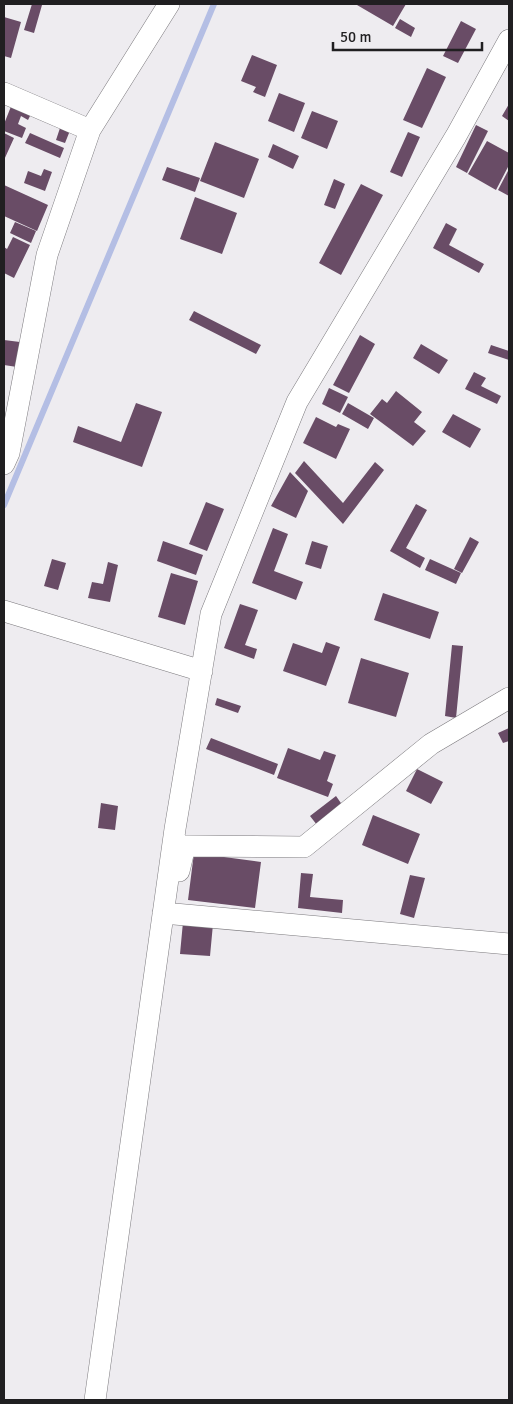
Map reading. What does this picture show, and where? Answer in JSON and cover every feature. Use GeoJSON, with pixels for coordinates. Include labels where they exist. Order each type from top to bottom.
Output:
{"type":"FeatureCollection","features":[{"type":"Feature","properties":{"kind":"street"},"geometry":{"type":"LineString","coordinates":[[4,464],[9,453],[47,255],[90,130],[170,4]]}},
{"type":"Feature","properties":{"kind":"street"},"geometry":{"type":"LineString","coordinates":[[95,1400],[166,912],[174,829],[211,614],[297,402],[456,136],[509,40]]}},
{"type":"Feature","properties":{"kind":"street"},"geometry":{"type":"LineString","coordinates":[[4,93],[90,130]]}},
{"type":"Feature","properties":{"kind":"street"},"geometry":{"type":"LineString","coordinates":[[4,611],[202,671]]}},
{"type":"Feature","properties":{"kind":"street"},"geometry":{"type":"LineString","coordinates":[[166,912],[185,846],[304,847],[431,744],[509,698]]}},
{"type":"Feature","properties":{"kind":"street"},"geometry":{"type":"LineString","coordinates":[[166,912],[509,944]]}},
{"type":"Feature","properties":{"kind":"building"},"geometry":{"type":"Polygon","coordinates":[[[32,4],[42,5],[34,33],[24,30],[32,4]]]}},
{"type":"Feature","properties":{"kind":"building"},"geometry":{"type":"Polygon","coordinates":[[[358,4],[406,4],[393,26],[358,4]]]}},
{"type":"Feature","properties":{"kind":"building"},"geometry":{"type":"Polygon","coordinates":[[[4,17],[21,22],[11,58],[4,56],[4,17]]]}},
{"type":"Feature","properties":{"kind":"building"},"geometry":{"type":"Polygon","coordinates":[[[400,19],[415,28],[411,37],[395,28],[400,19]]]}},
{"type":"Feature","properties":{"kind":"building"},"geometry":{"type":"Polygon","coordinates":[[[461,21],[476,29],[458,63],[443,56],[461,21]]]}},
{"type":"Feature","properties":{"kind":"building"},"geometry":{"type":"Polygon","coordinates":[[[252,55],[277,65],[265,97],[253,92],[256,87],[241,81],[252,55]]]}},
{"type":"Feature","properties":{"kind":"building"},"geometry":{"type":"Polygon","coordinates":[[[427,68],[446,77],[422,128],[403,120],[427,68]]]}},
{"type":"Feature","properties":{"kind":"building"},"geometry":{"type":"Polygon","coordinates":[[[279,93],[305,103],[294,132],[268,121],[279,93]]]}},
{"type":"Feature","properties":{"kind":"building"},"geometry":{"type":"Polygon","coordinates":[[[12,104],[32,112],[28,120],[21,116],[18,124],[26,128],[22,138],[4,131],[4,124],[12,104]]]}},
{"type":"Feature","properties":{"kind":"building"},"geometry":{"type":"Polygon","coordinates":[[[509,104],[509,121],[502,116],[509,104]]]}},
{"type":"Feature","properties":{"kind":"building"},"geometry":{"type":"Polygon","coordinates":[[[312,111],[338,121],[327,149],[301,138],[312,111]]]}},
{"type":"Feature","properties":{"kind":"building"},"geometry":{"type":"Polygon","coordinates":[[[61,125],[71,128],[65,143],[56,140],[61,125]]]}},
{"type":"Feature","properties":{"kind":"building"},"geometry":{"type":"Polygon","coordinates":[[[476,125],[488,131],[467,173],[456,167],[476,125]]]}},
{"type":"Feature","properties":{"kind":"building"},"geometry":{"type":"Polygon","coordinates":[[[408,132],[420,137],[402,177],[390,172],[408,132]]]}},
{"type":"Feature","properties":{"kind":"building"},"geometry":{"type":"Polygon","coordinates":[[[4,133],[14,138],[4,160],[4,133]]]}},
{"type":"Feature","properties":{"kind":"building"},"geometry":{"type":"Polygon","coordinates":[[[30,133],[64,148],[60,158],[25,143],[30,133]]]}},
{"type":"Feature","properties":{"kind":"building"},"geometry":{"type":"Polygon","coordinates":[[[487,141],[509,153],[509,165],[496,190],[468,174],[487,141]]]}},
{"type":"Feature","properties":{"kind":"building"},"geometry":{"type":"Polygon","coordinates":[[[215,142],[259,159],[244,198],[200,181],[215,142]]]}},
{"type":"Feature","properties":{"kind":"building"},"geometry":{"type":"Polygon","coordinates":[[[273,144],[299,156],[293,169],[268,157],[273,144]]]}},
{"type":"Feature","properties":{"kind":"building"},"geometry":{"type":"Polygon","coordinates":[[[167,167],[200,178],[195,192],[162,180],[167,167]]]}},
{"type":"Feature","properties":{"kind":"building"},"geometry":{"type":"Polygon","coordinates":[[[44,169],[52,172],[45,191],[24,183],[28,171],[41,176],[44,169]]]}},
{"type":"Feature","properties":{"kind":"building"},"geometry":{"type":"Polygon","coordinates":[[[509,169],[509,196],[498,190],[509,169]]]}},
{"type":"Feature","properties":{"kind":"building"},"geometry":{"type":"Polygon","coordinates":[[[334,179],[345,184],[335,209],[324,205],[334,179]]]}},
{"type":"Feature","properties":{"kind":"building"},"geometry":{"type":"Polygon","coordinates":[[[361,184],[383,195],[341,275],[319,263],[361,184]]]}},
{"type":"Feature","properties":{"kind":"building"},"geometry":{"type":"Polygon","coordinates":[[[4,185],[48,205],[37,231],[4,216],[4,185]]]}},
{"type":"Feature","properties":{"kind":"building"},"geometry":{"type":"Polygon","coordinates":[[[195,197],[237,213],[222,254],[180,239],[195,197]]]}},
{"type":"Feature","properties":{"kind":"building"},"geometry":{"type":"Polygon","coordinates":[[[15,222],[36,231],[31,243],[10,233],[15,222]]]}},
{"type":"Feature","properties":{"kind":"building"},"geometry":{"type":"Polygon","coordinates":[[[446,223],[457,229],[449,245],[484,264],[479,273],[433,248],[446,223]]]}},
{"type":"Feature","properties":{"kind":"building"},"geometry":{"type":"Polygon","coordinates":[[[13,237],[30,245],[14,278],[4,273],[4,247],[7,249],[13,237]]]}},
{"type":"Feature","properties":{"kind":"building"},"geometry":{"type":"Polygon","coordinates":[[[194,311],[261,345],[256,354],[189,320],[194,311]]]}},
{"type":"Feature","properties":{"kind":"building"},"geometry":{"type":"Polygon","coordinates":[[[360,335],[375,344],[349,393],[333,385],[360,335]]]}},
{"type":"Feature","properties":{"kind":"building"},"geometry":{"type":"Polygon","coordinates":[[[4,340],[20,342],[17,367],[4,365],[4,340]]]}},
{"type":"Feature","properties":{"kind":"building"},"geometry":{"type":"Polygon","coordinates":[[[421,344],[448,360],[439,374],[413,358],[421,344]]]}},
{"type":"Feature","properties":{"kind":"building"},"geometry":{"type":"Polygon","coordinates":[[[491,345],[509,351],[509,360],[488,353],[491,345]]]}},
{"type":"Feature","properties":{"kind":"building"},"geometry":{"type":"Polygon","coordinates":[[[474,372],[486,378],[481,386],[501,396],[497,404],[465,389],[474,372]]]}},
{"type":"Feature","properties":{"kind":"building"},"geometry":{"type":"Polygon","coordinates":[[[329,388],[348,397],[340,413],[322,404],[329,388]]]}},
{"type":"Feature","properties":{"kind":"building"},"geometry":{"type":"Polygon","coordinates":[[[396,391],[422,412],[414,422],[426,431],[413,446],[370,414],[382,399],[387,403],[396,391]]]}},
{"type":"Feature","properties":{"kind":"building"},"geometry":{"type":"Polygon","coordinates":[[[136,403],[162,412],[142,467],[73,442],[78,426],[121,442],[136,403]]]}},
{"type":"Feature","properties":{"kind":"building"},"geometry":{"type":"Polygon","coordinates":[[[348,403],[374,418],[368,429],[342,414],[348,403]]]}},
{"type":"Feature","properties":{"kind":"building"},"geometry":{"type":"Polygon","coordinates":[[[453,414],[481,429],[470,448],[442,432],[453,414]]]}},
{"type":"Feature","properties":{"kind":"building"},"geometry":{"type":"Polygon","coordinates":[[[316,417],[336,427],[338,424],[350,429],[336,459],[303,443],[316,417]]]}},
{"type":"Feature","properties":{"kind":"building"},"geometry":{"type":"Polygon","coordinates":[[[304,461],[343,503],[375,462],[384,470],[343,524],[295,473],[304,461]]]}},
{"type":"Feature","properties":{"kind":"building"},"geometry":{"type":"Polygon","coordinates":[[[290,472],[308,491],[296,518],[271,506],[290,472]]]}},
{"type":"Feature","properties":{"kind":"building"},"geometry":{"type":"Polygon","coordinates":[[[206,502],[224,509],[207,551],[189,544],[206,502]]]}},
{"type":"Feature","properties":{"kind":"building"},"geometry":{"type":"Polygon","coordinates":[[[416,504],[427,510],[406,548],[425,558],[420,568],[390,551],[416,504]]]}},
{"type":"Feature","properties":{"kind":"building"},"geometry":{"type":"Polygon","coordinates":[[[273,528],[288,534],[274,571],[303,582],[296,600],[252,583],[273,528]]]}},
{"type":"Feature","properties":{"kind":"building"},"geometry":{"type":"Polygon","coordinates":[[[470,537],[479,542],[462,573],[454,569],[470,537]]]}},
{"type":"Feature","properties":{"kind":"building"},"geometry":{"type":"Polygon","coordinates":[[[163,541],[203,555],[196,575],[157,561],[163,541]]]}},
{"type":"Feature","properties":{"kind":"building"},"geometry":{"type":"Polygon","coordinates":[[[312,541],[328,546],[321,569],[305,564],[312,541]]]}},
{"type":"Feature","properties":{"kind":"building"},"geometry":{"type":"Polygon","coordinates":[[[52,559],[66,563],[58,590],[44,586],[52,559]]]}},
{"type":"Feature","properties":{"kind":"building"},"geometry":{"type":"Polygon","coordinates":[[[430,559],[461,573],[456,584],[425,570],[430,559]]]}},
{"type":"Feature","properties":{"kind":"building"},"geometry":{"type":"Polygon","coordinates":[[[108,562],[118,565],[110,602],[88,598],[92,582],[103,584],[108,562]]]}},
{"type":"Feature","properties":{"kind":"building"},"geometry":{"type":"Polygon","coordinates":[[[171,573],[198,581],[185,625],[158,617],[171,573]]]}},
{"type":"Feature","properties":{"kind":"building"},"geometry":{"type":"Polygon","coordinates":[[[383,593],[439,612],[430,639],[374,620],[383,593]]]}},
{"type":"Feature","properties":{"kind":"building"},"geometry":{"type":"Polygon","coordinates":[[[240,604],[258,610],[245,645],[257,649],[254,659],[224,648],[240,604]]]}},
{"type":"Feature","properties":{"kind":"building"},"geometry":{"type":"Polygon","coordinates":[[[326,642],[340,647],[326,686],[283,671],[293,643],[322,653],[326,642]]]}},
{"type":"Feature","properties":{"kind":"building"},"geometry":{"type":"Polygon","coordinates":[[[452,645],[463,646],[456,718],[445,716],[452,645]]]}},
{"type":"Feature","properties":{"kind":"building"},"geometry":{"type":"Polygon","coordinates":[[[361,658],[409,673],[396,717],[348,703],[361,658]]]}},
{"type":"Feature","properties":{"kind":"building"},"geometry":{"type":"Polygon","coordinates":[[[217,698],[241,706],[238,713],[215,705],[217,698]]]}},
{"type":"Feature","properties":{"kind":"building"},"geometry":{"type":"Polygon","coordinates":[[[509,728],[509,741],[503,743],[498,733],[509,728]]]}},
{"type":"Feature","properties":{"kind":"building"},"geometry":{"type":"Polygon","coordinates":[[[211,738],[278,764],[274,775],[206,749],[211,738]]]}},
{"type":"Feature","properties":{"kind":"building"},"geometry":{"type":"Polygon","coordinates":[[[288,748],[320,760],[324,751],[336,755],[327,781],[333,784],[328,797],[277,778],[288,748]]]}},
{"type":"Feature","properties":{"kind":"building"},"geometry":{"type":"Polygon","coordinates":[[[417,769],[443,782],[431,804],[406,791],[417,769]]]}},
{"type":"Feature","properties":{"kind":"building"},"geometry":{"type":"Polygon","coordinates":[[[336,796],[343,806],[317,825],[310,816],[336,796]]]}},
{"type":"Feature","properties":{"kind":"building"},"geometry":{"type":"Polygon","coordinates":[[[101,803],[118,806],[115,830],[98,828],[101,803]]]}},
{"type":"Feature","properties":{"kind":"building"},"geometry":{"type":"Polygon","coordinates":[[[373,815],[420,834],[408,864],[362,845],[373,815]]]}},
{"type":"Feature","properties":{"kind":"building"},"geometry":{"type":"Polygon","coordinates":[[[194,853],[261,862],[255,908],[188,900],[194,853]]]}},
{"type":"Feature","properties":{"kind":"building"},"geometry":{"type":"Polygon","coordinates":[[[301,873],[313,874],[310,897],[343,900],[342,913],[298,908],[301,873]]]}},
{"type":"Feature","properties":{"kind":"building"},"geometry":{"type":"Polygon","coordinates":[[[410,875],[425,878],[414,918],[400,914],[410,875]]]}},
{"type":"Feature","properties":{"kind":"building"},"geometry":{"type":"Polygon","coordinates":[[[183,922],[213,924],[210,956],[180,954],[183,922]]]}},
{"type":"Feature","properties":{"kind":"waterway"},"geometry":{"type":"LineString","coordinates":[[4,505],[214,4]]}}]}
